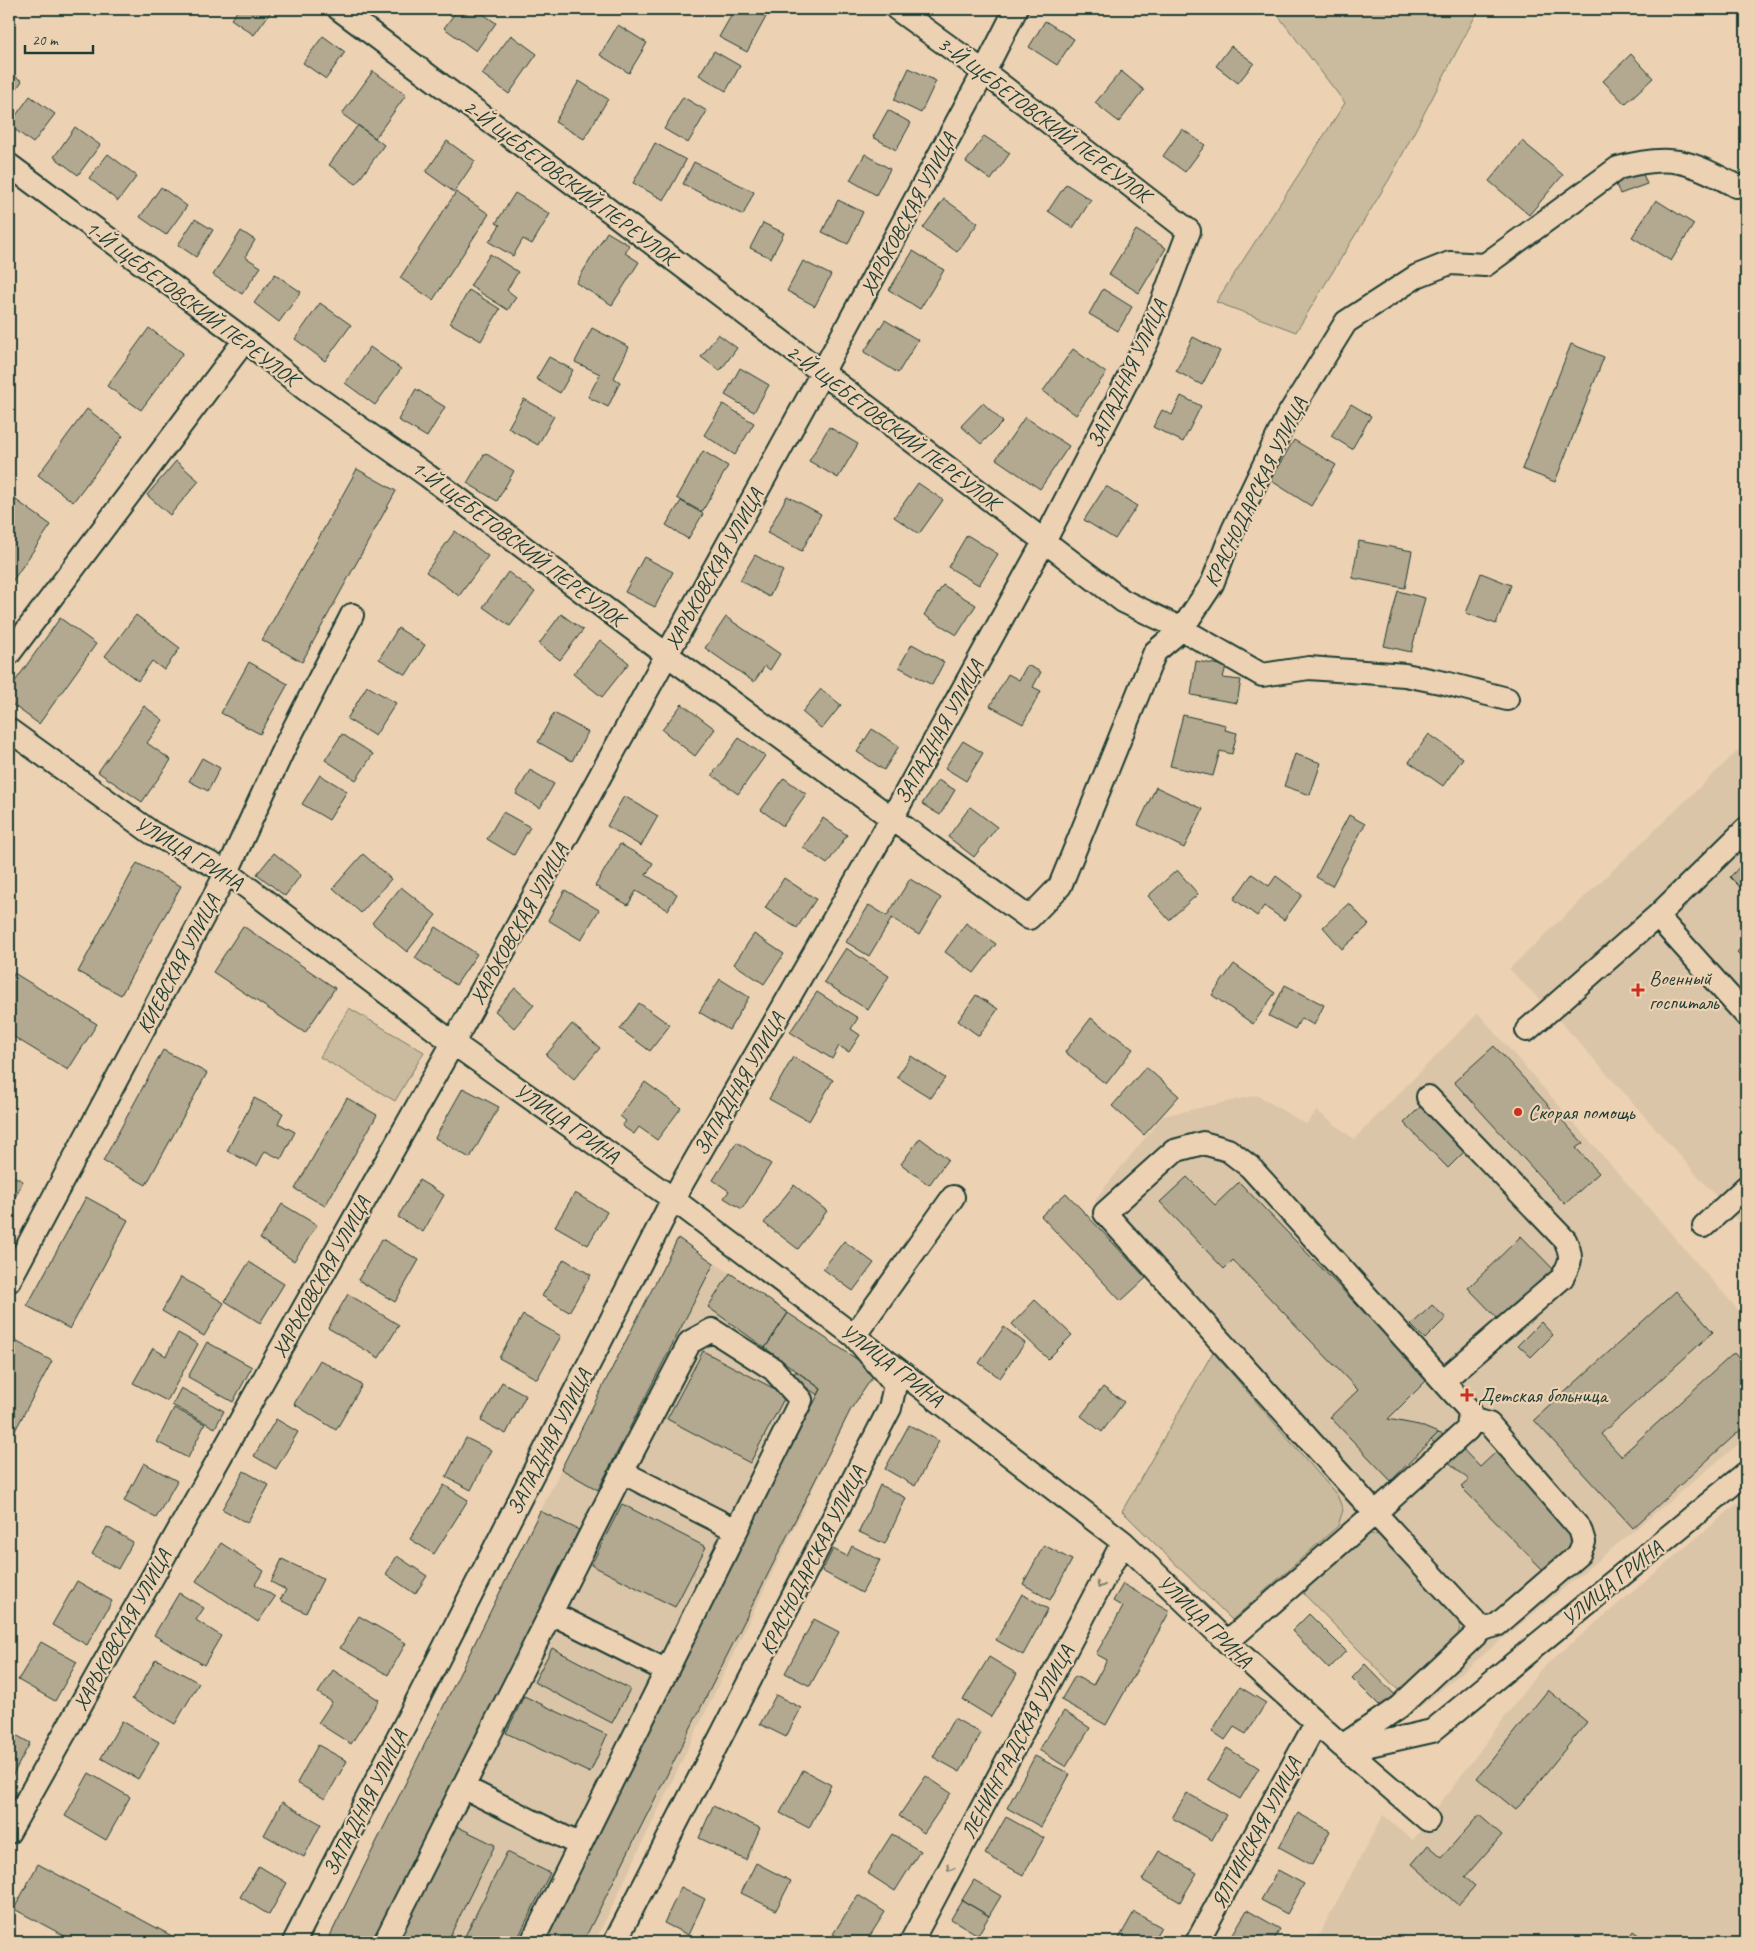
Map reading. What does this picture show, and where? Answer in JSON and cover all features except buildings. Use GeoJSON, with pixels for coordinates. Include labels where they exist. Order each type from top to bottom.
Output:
{"type":"FeatureCollection","features":[{"type":"Feature","properties":{"kind":"street","name":"2-Й ЩЕБЕТОВСКИЙ ПЕРЕУЛОК"},"geometry":{"type":"LineString","coordinates":[[340,9],[583,191],[1122,601],[1182,628],[1262,675],[1309,668],[1405,675],[1506,699]]}},
{"type":"Feature","properties":{"kind":"street","name":"3-Й ЩЕБЕТОВСКИЙ ПЕРЕУЛОК"},"geometry":{"type":"LineString","coordinates":[[897,9],[984,72],[1189,230]]}},
{"type":"Feature","properties":{"kind":"street","name":"ХАРЬКОВСКАЯ УЛИЦА"},"geometry":{"type":"LineString","coordinates":[[9,1832],[454,1043],[822,373],[1016,9]]}},
{"type":"Feature","properties":{"kind":"street","name":"КРАСНОДАРСКАЯ УЛИЦА"},"geometry":{"type":"LineString","coordinates":[[1029,918],[1060,886],[1155,652],[1182,628],[1212,584],[1233,530],[1287,417],[1346,322],[1417,276],[1450,263],[1485,265],[1618,168],[1640,162],[1681,161],[1704,169],[1736,186]]}},
{"type":"Feature","properties":{"kind":"street","name":"1-Й ЩЕБЕТОВСКИЙ ПЕРЕУЛОК"},"geometry":{"type":"LineString","coordinates":[[9,165],[245,340],[305,389],[428,476],[666,654],[1029,918]]}},
{"type":"Feature","properties":{"kind":"street","name":"ЗАПАДНАЯ УЛИЦА"},"geometry":{"type":"LineString","coordinates":[[294,1942],[673,1199],[892,818],[1044,542],[1148,342],[1189,230]]}},
{"type":"Feature","properties":{"kind":"street"},"geometry":{"type":"LineString","coordinates":[[9,654],[245,340]]}},
{"type":"Feature","properties":{"kind":"street","name":"КИЕВСКАЯ УЛИЦА"},"geometry":{"type":"LineString","coordinates":[[9,1280],[227,872],[283,750],[352,615]]}},
{"type":"Feature","properties":{"kind":"street","name":"УЛИЦА ГРИНА"},"geometry":{"type":"LineString","coordinates":[[9,730],[152,833],[227,872],[454,1043],[673,1199],[854,1336],[1123,1542],[1227,1642],[1342,1746],[1365,1746],[1432,1731],[1746,1473]]}},
{"type":"Feature","properties":{"kind":"street"},"geometry":{"type":"LineString","coordinates":[[1527,1030],[1657,916],[1746,830]]}},
{"type":"Feature","properties":{"kind":"street"},"geometry":{"type":"LineString","coordinates":[[1657,916],[1746,1015]]}},
{"type":"Feature","properties":{"kind":"street"},"geometry":{"type":"LineString","coordinates":[[1428,1097],[1565,1240],[1571,1252],[1569,1266],[1562,1278],[1443,1381]]}},
{"type":"Feature","properties":{"kind":"street"},"geometry":{"type":"LineString","coordinates":[[1227,1642],[1375,1513],[1468,1429],[1470,1411],[1250,1167],[1228,1150],[1203,1143],[1174,1152],[1105,1212],[1375,1513],[1482,1629]]}},
{"type":"Feature","properties":{"kind":"street"},"geometry":{"type":"LineString","coordinates":[[1704,1226],[1746,1187]]}},
{"type":"Feature","properties":{"kind":"street"},"geometry":{"type":"LineString","coordinates":[[854,1336],[953,1197]]}},
{"type":"Feature","properties":{"kind":"street"},"geometry":{"type":"LineString","coordinates":[[385,1942],[622,1472],[690,1342],[712,1330],[773,1369],[801,1400],[532,1942]]}},
{"type":"Feature","properties":{"kind":"street","name":"КРАСНОДАРСКАЯ УЛИЦА"},"geometry":{"type":"LineString","coordinates":[[615,1942],[890,1408],[895,1385],[854,1336]]}},
{"type":"Feature","properties":{"kind":"street"},"geometry":{"type":"LineString","coordinates":[[1428,1820],[1342,1746],[1399,1707],[1482,1629],[1497,1625],[1579,1554],[1584,1542],[1580,1529],[1489,1424],[1470,1419]]}},
{"type":"Feature","properties":{"kind":"street"},"geometry":{"type":"LineString","coordinates":[[622,1472],[736,1530]]}},
{"type":"Feature","properties":{"kind":"street","name":"ЛЕНИНГРАДСКАЯ УЛИЦА"},"geometry":{"type":"LineString","coordinates":[[911,1942],[1123,1542]]}},
{"type":"Feature","properties":{"kind":"street"},"geometry":{"type":"LineString","coordinates":[[551,1613],[667,1670]]}},
{"type":"Feature","properties":{"kind":"street","name":"ЯЛТИНСКАЯ УЛИЦА"},"geometry":{"type":"LineString","coordinates":[[1197,1942],[1316,1723]]}},
{"type":"Feature","properties":{"kind":"street"},"geometry":{"type":"LineString","coordinates":[[463,1787],[580,1845]]}},
{"type":"Feature","properties":{"kind":"shaded area"},"geometry":{"type":"Polygon","coordinates":[[[1273,9],[1479,9],[1390,178],[1296,332],[1216,302],[1345,103],[1273,9]]]}},
{"type":"Feature","properties":{"kind":"shaded area","name":"Военный госпиталь"},"geometry":{"type":"Polygon","coordinates":[[[1746,743],[1746,1230],[1550,1010],[1509,969],[1746,743]]]}},
{"type":"Feature","properties":{"kind":"shaded area"},"geometry":{"type":"Polygon","coordinates":[[[349,1008],[424,1052],[395,1101],[320,1057],[349,1008]]]}},
{"type":"Feature","properties":{"kind":"shaded area","name":"Детская больница"},"geometry":{"type":"Polygon","coordinates":[[[1478,1013],[1746,1319],[1746,1438],[1408,1717],[1399,1707],[1400,1692],[1302,1593],[1266,1624],[1258,1617],[1232,1620],[1122,1511],[1213,1352],[1094,1212],[1096,1198],[1163,1116],[1257,1095],[1306,1124],[1317,1111],[1354,1139],[1478,1013]]]}},
{"type":"Feature","properties":{"kind":"shaded area"},"geometry":{"type":"Polygon","coordinates":[[[678,1238],[876,1372],[851,1409],[595,1942],[327,1942],[561,1469],[678,1238]]]}},
{"type":"Feature","properties":{"kind":"shaded area"},"geometry":{"type":"Polygon","coordinates":[[[1213,1352],[1337,1495],[1343,1510],[1338,1526],[1232,1620],[1122,1511],[1213,1352]]]}},
{"type":"Feature","properties":{"kind":"shaded area"},"geometry":{"type":"Polygon","coordinates":[[[1746,1496],[1746,1942],[1315,1942],[1383,1815],[1413,1840],[1540,1670],[1746,1496]]]}},
{"type":"Feature","properties":{"kind":"shaded area"},"geometry":{"type":"Polygon","coordinates":[[[1370,1534],[1382,1535],[1458,1614],[1461,1623],[1458,1635],[1400,1692],[1302,1592],[1370,1534]]]}},
{"type":"Feature","properties":{"kind":"place","name":"Военный госпиталь"},"geometry":{"type":"Point","coordinates":[1638,990]}},
{"type":"Feature","properties":{"kind":"place","name":"Скорая помощь"},"geometry":{"type":"Point","coordinates":[1518,1112]}},
{"type":"Feature","properties":{"kind":"place","name":"Детская больница"},"geometry":{"type":"Point","coordinates":[1467,1395]}}]}
